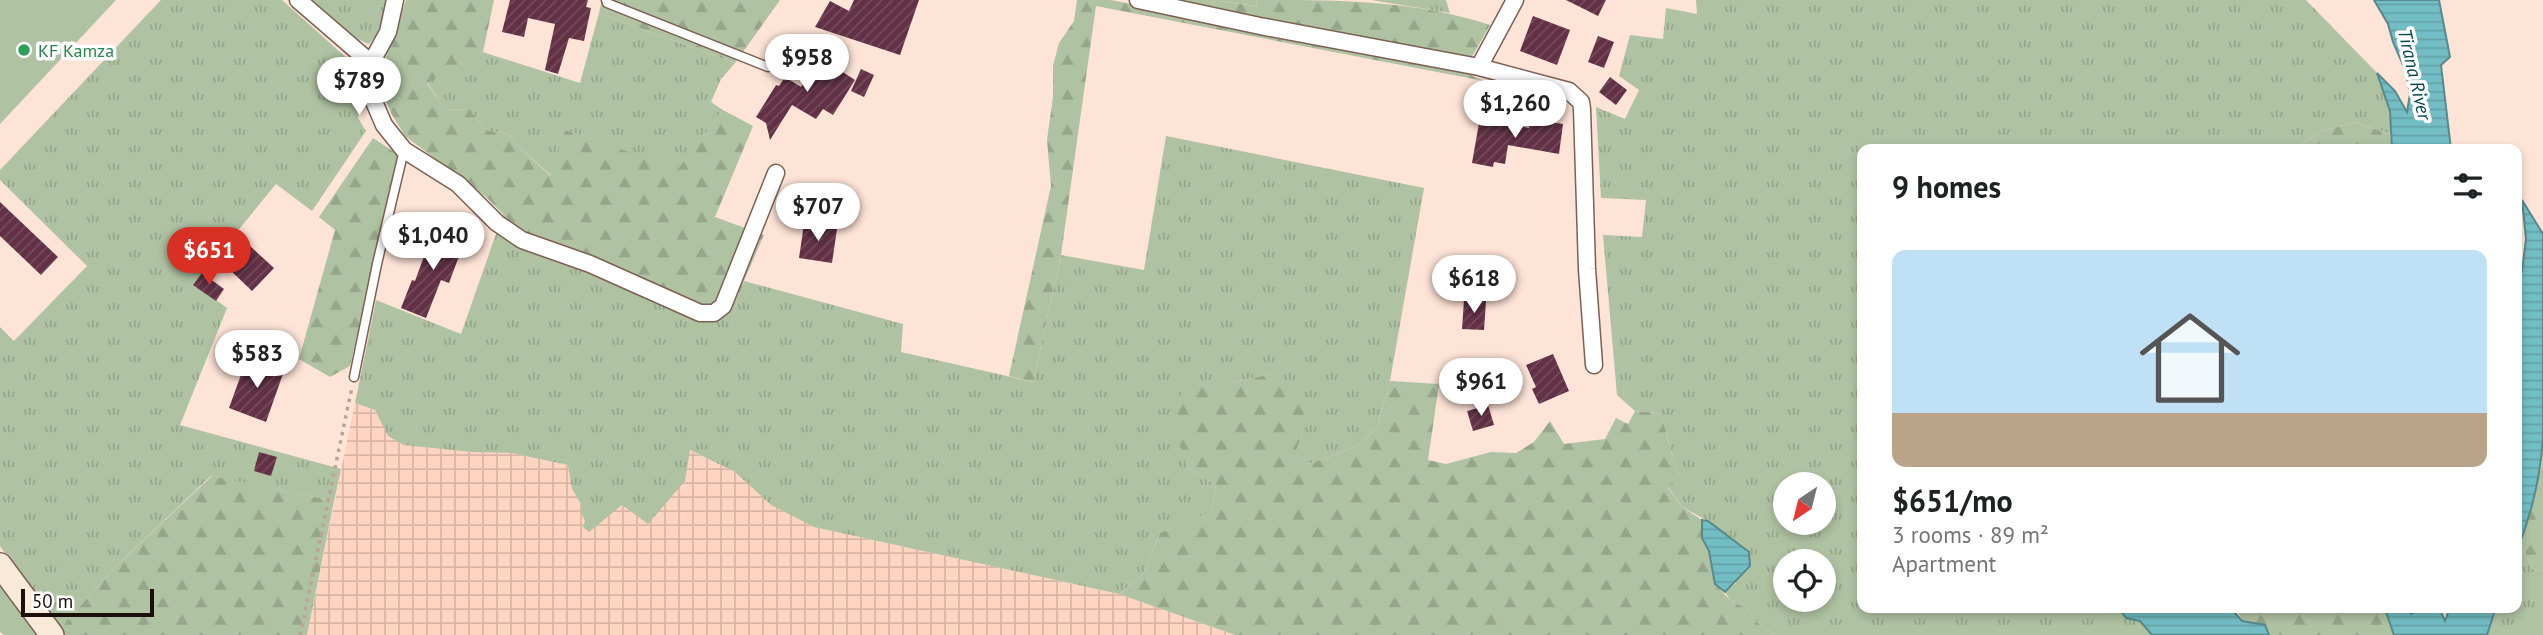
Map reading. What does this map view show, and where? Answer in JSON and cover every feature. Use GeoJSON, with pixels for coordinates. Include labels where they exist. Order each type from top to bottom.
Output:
{"type":"FeatureCollection","features":[{"type":"Feature","properties":{"kind":"street"},"geometry":{"type":"LineString","coordinates":[[298,0],[370,63]]}},
{"type":"Feature","properties":{"kind":"street"},"geometry":{"type":"LineString","coordinates":[[395,0],[387,32],[370,63],[372,97],[384,125],[404,150],[458,184],[496,223],[515,237],[590,264],[700,313],[714,313],[723,306],[776,173]]}},
{"type":"Feature","properties":{"kind":"street"},"geometry":{"type":"LineString","coordinates":[[1138,0],[1260,26],[1479,66],[1569,91],[1581,102],[1587,269],[1594,365]]}},
{"type":"Feature","properties":{"kind":"street"},"geometry":{"type":"LineString","coordinates":[[1479,66],[1515,0]]}},
{"type":"Feature","properties":{"kind":"street"},"geometry":{"type":"LineString","coordinates":[[0,565],[52,635]]}},
{"type":"Feature","properties":{"kind":"lane"},"geometry":{"type":"LineString","coordinates":[[606,0],[607,3],[768,67]]}},
{"type":"Feature","properties":{"kind":"lane"},"geometry":{"type":"LineString","coordinates":[[354,377],[404,150]]}},
{"type":"Feature","properties":{"kind":"path"},"geometry":{"type":"LineString","coordinates":[[300,635],[354,377]]}},
{"type":"Feature","properties":{"kind":"shaded area"},"geometry":{"type":"Polygon","coordinates":[[[355,403],[375,410],[388,436],[472,452],[511,453],[568,465],[572,489],[581,504],[585,521],[622,505],[648,524],[689,450],[735,472],[771,505],[814,527],[1119,594],[1235,635],[307,635],[355,403]]]}},
{"type":"Feature","properties":{"kind":"green space","name":"KF Kamza"},"geometry":{"type":"Polygon","coordinates":[[[0,0],[116,0],[0,124],[0,0]]]}},
{"type":"Feature","properties":{"kind":"green space"},"geometry":{"type":"Polygon","coordinates":[[[161,0],[282,0],[359,69],[365,87],[358,118],[366,131],[312,211],[276,184],[194,284],[227,308],[180,425],[341,469],[334,501],[211,476],[113,569],[58,631],[0,546],[0,327],[14,341],[87,266],[0,180],[0,170],[161,0]]]}},
{"type":"Feature","properties":{"kind":"green space"},"geometry":{"type":"Polygon","coordinates":[[[310,0],[389,0],[377,35],[369,44],[350,36],[310,0]]]}},
{"type":"Feature","properties":{"kind":"green space"},"geometry":{"type":"Polygon","coordinates":[[[406,0],[494,0],[483,52],[427,83],[444,109],[470,110],[485,130],[508,134],[551,176],[565,130],[678,169],[723,110],[753,126],[715,217],[764,235],[730,323],[699,306],[517,228],[486,197],[405,136],[391,113],[381,87],[382,68],[406,0]]]}},
{"type":"Feature","properties":{"kind":"green space"},"geometry":{"type":"Polygon","coordinates":[[[602,0],[780,0],[735,63],[599,13],[602,0]]]}},
{"type":"Feature","properties":{"kind":"green space"},"geometry":{"type":"Polygon","coordinates":[[[1077,0],[1111,0],[1463,71],[1484,81],[1096,6],[1061,255],[1033,382],[1009,376],[1051,186],[1047,140],[1053,97],[1053,66],[1059,43],[1074,21],[1077,0]]]}},
{"type":"Feature","properties":{"kind":"green space"},"geometry":{"type":"Polygon","coordinates":[[[1177,0],[1257,0],[1256,6],[1212,2],[1215,8],[1177,0]]]}},
{"type":"Feature","properties":{"kind":"green space"},"geometry":{"type":"Polygon","coordinates":[[[1257,0],[1346,1],[1404,6],[1490,25],[1473,55],[1465,60],[1263,21],[1215,8],[1212,2],[1256,6],[1257,0]]]}},
{"type":"Feature","properties":{"kind":"green space"},"geometry":{"type":"Polygon","coordinates":[[[1371,0],[1446,0],[1450,13],[1371,0]]]}},
{"type":"Feature","properties":{"kind":"green space"},"geometry":{"type":"Polygon","coordinates":[[[1696,0],[2306,0],[2377,73],[2390,111],[2390,134],[2354,122],[2320,132],[2301,144],[1857,144],[1857,613],[2122,613],[2126,618],[2140,621],[2152,635],[1775,635],[1758,623],[1748,609],[1730,600],[1725,592],[1736,583],[1724,535],[1708,521],[1682,507],[1668,487],[1679,474],[1659,413],[1635,411],[1617,395],[1603,235],[1642,237],[1646,200],[1601,198],[1596,107],[1625,119],[1639,90],[1619,76],[1630,35],[1663,39],[1666,8],[1697,14],[1696,0]]]}},
{"type":"Feature","properties":{"kind":"green space"},"geometry":{"type":"Polygon","coordinates":[[[599,13],[735,63],[721,79],[711,102],[723,110],[678,170],[565,130],[552,176],[508,134],[485,130],[470,110],[444,109],[427,82],[483,52],[580,83],[599,13]]]}},
{"type":"Feature","properties":{"kind":"green space"},"geometry":{"type":"Polygon","coordinates":[[[2354,122],[2390,134],[2391,144],[2301,144],[2320,132],[2354,122]]]}},
{"type":"Feature","properties":{"kind":"green space"},"geometry":{"type":"Polygon","coordinates":[[[1166,136],[1424,188],[1390,381],[1377,428],[1357,446],[1309,464],[1292,458],[1302,435],[1275,373],[1230,383],[1187,467],[1216,485],[1212,512],[1160,533],[1143,574],[1119,594],[814,527],[771,505],[735,472],[690,450],[685,481],[648,524],[622,505],[589,532],[583,527],[585,521],[581,504],[572,489],[568,465],[511,453],[404,445],[388,436],[375,410],[355,403],[376,300],[461,334],[503,214],[517,228],[616,268],[730,322],[744,281],[903,324],[901,352],[1033,382],[1061,255],[1144,270],[1166,136]]]}},
{"type":"Feature","properties":{"kind":"green space"},"geometry":{"type":"Polygon","coordinates":[[[373,138],[399,155],[350,366],[330,377],[299,359],[335,230],[319,217],[373,138]]]}},
{"type":"Feature","properties":{"kind":"green space"},"geometry":{"type":"Polygon","coordinates":[[[1275,373],[1306,401],[1302,435],[1293,458],[1309,464],[1357,446],[1377,428],[1390,381],[1439,384],[1428,460],[1446,464],[1491,452],[1516,453],[1534,442],[1550,421],[1564,444],[1605,439],[1616,418],[1628,424],[1635,411],[1659,413],[1679,474],[1668,488],[1682,507],[1702,520],[1702,538],[1709,551],[1715,584],[1730,600],[1748,609],[1758,623],[1775,635],[1235,635],[1119,594],[1143,574],[1160,533],[1212,511],[1216,485],[1187,467],[1175,431],[1181,391],[1275,373]]]}},
{"type":"Feature","properties":{"kind":"green space"},"geometry":{"type":"Polygon","coordinates":[[[2543,432],[2543,571],[2533,569],[2522,546],[2522,535],[2542,465],[2543,432]]]}},
{"type":"Feature","properties":{"kind":"green space"},"geometry":{"type":"Polygon","coordinates":[[[212,476],[334,501],[307,635],[61,635],[58,631],[113,569],[212,476]]]}},
{"type":"Feature","properties":{"kind":"green space"},"geometry":{"type":"Polygon","coordinates":[[[2522,546],[2533,569],[2543,571],[2543,635],[2487,635],[2494,613],[2522,613],[2522,546]]]}},
{"type":"Feature","properties":{"kind":"green space"},"geometry":{"type":"Polygon","coordinates":[[[0,576],[44,635],[4,635],[0,632],[0,576]]]}},
{"type":"Feature","properties":{"kind":"green space"},"geometry":{"type":"Polygon","coordinates":[[[2239,613],[2386,613],[2394,635],[2269,635],[2265,625],[2242,621],[2239,613]]]}},
{"type":"Feature","properties":{"kind":"water","name":"Tirana River"},"geometry":{"type":"Polygon","coordinates":[[[2374,0],[2439,0],[2450,57],[2441,65],[2450,144],[2392,144],[2390,111],[2377,73],[2395,91],[2407,112],[2410,94],[2406,72],[2388,24],[2374,0]]]}},
{"type":"Feature","properties":{"kind":"water"},"geometry":{"type":"Polygon","coordinates":[[[2522,200],[2543,234],[2543,432],[2535,493],[2522,536],[2522,271],[2526,239],[2522,200]]]}},
{"type":"Feature","properties":{"kind":"water"},"geometry":{"type":"Polygon","coordinates":[[[1702,520],[1708,521],[1749,552],[1750,566],[1725,592],[1715,584],[1709,551],[1702,538],[1702,520]]]}},
{"type":"Feature","properties":{"kind":"water"},"geometry":{"type":"Polygon","coordinates":[[[2122,613],[2235,613],[2242,621],[2265,625],[2269,635],[2152,635],[2140,621],[2126,618],[2122,613]]]}},
{"type":"Feature","properties":{"kind":"water"},"geometry":{"type":"Polygon","coordinates":[[[2386,613],[2442,613],[2445,621],[2448,613],[2494,613],[2487,635],[2394,635],[2386,613]]]}},
{"type":"Feature","properties":{"kind":"building"},"geometry":{"type":"Polygon","coordinates":[[[510,0],[588,0],[586,7],[591,8],[584,41],[569,38],[558,74],[545,70],[555,24],[528,18],[524,37],[502,32],[510,0]]]}},
{"type":"Feature","properties":{"kind":"building"},"geometry":{"type":"Polygon","coordinates":[[[854,0],[919,0],[900,55],[815,27],[830,1],[849,11],[854,0]]]}},
{"type":"Feature","properties":{"kind":"building"},"geometry":{"type":"Polygon","coordinates":[[[1566,0],[1606,0],[1598,16],[1566,0]]]}},
{"type":"Feature","properties":{"kind":"building"},"geometry":{"type":"Polygon","coordinates":[[[1533,16],[1570,30],[1557,65],[1520,51],[1533,16]]]}},
{"type":"Feature","properties":{"kind":"building"},"geometry":{"type":"Polygon","coordinates":[[[1598,36],[1614,42],[1604,68],[1588,62],[1598,36]]]}},
{"type":"Feature","properties":{"kind":"building"},"geometry":{"type":"Polygon","coordinates":[[[823,52],[836,58],[832,65],[855,80],[833,115],[823,109],[816,119],[792,105],[770,140],[766,123],[756,117],[776,85],[779,86],[785,77],[801,87],[823,52]]]}},
{"type":"Feature","properties":{"kind":"building"},"geometry":{"type":"Polygon","coordinates":[[[861,69],[874,75],[864,97],[851,91],[861,69]]]}},
{"type":"Feature","properties":{"kind":"building"},"geometry":{"type":"Polygon","coordinates":[[[1610,77],[1627,90],[1616,105],[1599,92],[1610,77]]]}},
{"type":"Feature","properties":{"kind":"building"},"geometry":{"type":"Polygon","coordinates":[[[1531,119],[1563,124],[1559,154],[1508,145],[1505,164],[1494,162],[1493,167],[1472,163],[1479,123],[1489,125],[1490,120],[1529,128],[1531,119]]]}},
{"type":"Feature","properties":{"kind":"building"},"geometry":{"type":"Polygon","coordinates":[[[0,202],[58,257],[41,275],[0,236],[0,202]]]}},
{"type":"Feature","properties":{"kind":"building"},"geometry":{"type":"Polygon","coordinates":[[[804,224],[837,229],[832,263],[799,258],[804,224]]]}},
{"type":"Feature","properties":{"kind":"building"},"geometry":{"type":"Polygon","coordinates":[[[434,229],[465,240],[449,283],[441,280],[426,318],[401,308],[412,280],[415,281],[434,229]]]}},
{"type":"Feature","properties":{"kind":"building"},"geometry":{"type":"Polygon","coordinates":[[[250,246],[274,268],[252,291],[228,268],[250,246]]]}},
{"type":"Feature","properties":{"kind":"building"},"geometry":{"type":"Polygon","coordinates":[[[202,273],[224,289],[216,301],[193,285],[202,273]]]}},
{"type":"Feature","properties":{"kind":"building"},"geometry":{"type":"Polygon","coordinates":[[[1464,300],[1486,301],[1484,330],[1462,329],[1464,300]]]}},
{"type":"Feature","properties":{"kind":"building"},"geometry":{"type":"Polygon","coordinates":[[[1553,354],[1569,391],[1539,404],[1532,389],[1536,387],[1526,365],[1553,354]]]}},
{"type":"Feature","properties":{"kind":"building"},"geometry":{"type":"Polygon","coordinates":[[[247,358],[284,371],[266,422],[229,408],[247,358]]]}},
{"type":"Feature","properties":{"kind":"building"},"geometry":{"type":"Polygon","coordinates":[[[1488,405],[1494,425],[1473,431],[1467,411],[1488,405]]]}},
{"type":"Feature","properties":{"kind":"building"},"geometry":{"type":"Polygon","coordinates":[[[259,452],[277,457],[271,476],[254,471],[259,452]]]}},
{"type":"Feature","properties":{"kind":"place","name":"KF Kamza"},"geometry":{"type":"Point","coordinates":[24,50]}}]}
